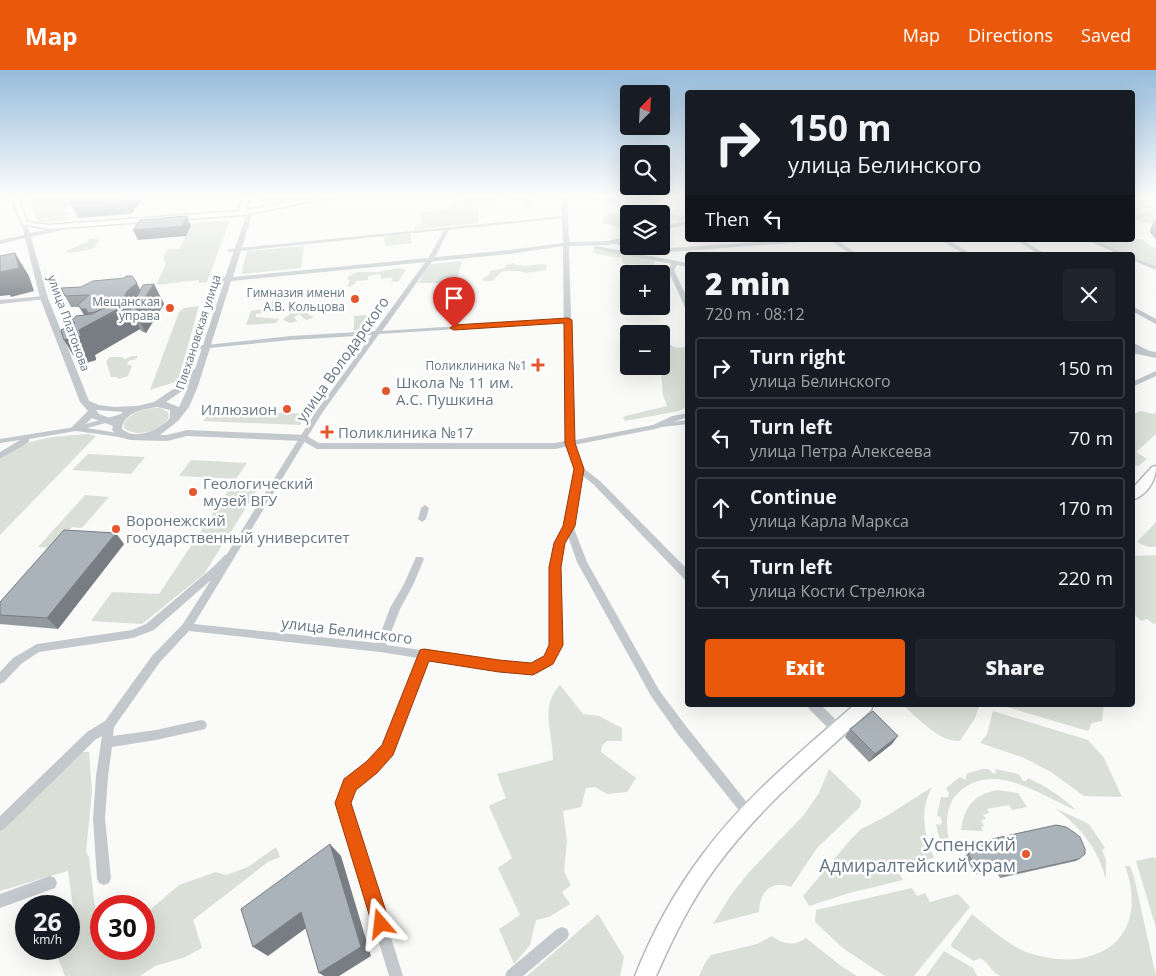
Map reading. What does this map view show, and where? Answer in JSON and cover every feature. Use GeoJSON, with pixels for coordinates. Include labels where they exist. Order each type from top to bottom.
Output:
{"type":"FeatureCollection","features":[{"type":"Feature","properties":{"kind":"main road"},"geometry":{"type":"LineString","coordinates":[[1135,494],[1142,488],[1156,470]]}},
{"type":"Feature","properties":{"kind":"main road"},"geometry":{"type":"LineString","coordinates":[[645,976],[662,939],[692,885],[749,814],[789,773],[863,707]]}},
{"type":"Feature","properties":{"kind":"street"},"geometry":{"type":"LineString","coordinates":[[0,242],[22,237]]}},
{"type":"Feature","properties":{"kind":"street","name":"улица Платонова"},"geometry":{"type":"LineString","coordinates":[[28,237],[44,298],[85,401],[92,412],[105,421],[117,424]]}},
{"type":"Feature","properties":{"kind":"street","name":"Плехановская улица"},"geometry":{"type":"LineString","coordinates":[[234,249],[237,237]]}},
{"type":"Feature","properties":{"kind":"street","name":"Плехановская улица"},"geometry":{"type":"LineString","coordinates":[[175,418],[190,396],[203,347],[239,237]]}},
{"type":"Feature","properties":{"kind":"street"},"geometry":{"type":"LineString","coordinates":[[234,249],[359,237]]}},
{"type":"Feature","properties":{"kind":"street","name":"улица Володарского"},"geometry":{"type":"LineString","coordinates":[[109,725],[156,659],[187,627],[236,551],[319,413],[378,333],[429,260],[442,237]]}},
{"type":"Feature","properties":{"kind":"street"},"geometry":{"type":"LineString","coordinates":[[565,237],[570,443],[579,469],[569,526],[582,562],[656,693],[681,729],[749,814]]}},
{"type":"Feature","properties":{"kind":"street"},"geometry":{"type":"LineString","coordinates":[[224,280],[620,240]]}},
{"type":"Feature","properties":{"kind":"street"},"geometry":{"type":"LineString","coordinates":[[613,242],[620,244]]}},
{"type":"Feature","properties":{"kind":"street"},"geometry":{"type":"LineString","coordinates":[[670,250],[778,242]]}},
{"type":"Feature","properties":{"kind":"street"},"geometry":{"type":"LineString","coordinates":[[836,242],[851,252]]}},
{"type":"Feature","properties":{"kind":"street"},"geometry":{"type":"LineString","coordinates":[[947,242],[965,252]]}},
{"type":"Feature","properties":{"kind":"street"},"geometry":{"type":"LineString","coordinates":[[1022,242],[1039,252]]}},
{"type":"Feature","properties":{"kind":"street"},"geometry":{"type":"LineString","coordinates":[[1095,242],[1118,252]]}},
{"type":"Feature","properties":{"kind":"street"},"geometry":{"type":"LineString","coordinates":[[509,252],[601,248],[685,265]]}},
{"type":"Feature","properties":{"kind":"street"},"geometry":{"type":"LineString","coordinates":[[1135,259],[1156,268]]}},
{"type":"Feature","properties":{"kind":"street"},"geometry":{"type":"LineString","coordinates":[[675,263],[671,270],[685,300]]}},
{"type":"Feature","properties":{"kind":"street"},"geometry":{"type":"LineString","coordinates":[[0,302],[44,298]]}},
{"type":"Feature","properties":{"kind":"street"},"geometry":{"type":"LineString","coordinates":[[1135,310],[1156,322]]}},
{"type":"Feature","properties":{"kind":"street"},"geometry":{"type":"LineString","coordinates":[[203,347],[291,338],[568,320]]}},
{"type":"Feature","properties":{"kind":"street"},"geometry":{"type":"LineString","coordinates":[[1135,345],[1153,354]]}},
{"type":"Feature","properties":{"kind":"street","name":"Плехановская улица"},"geometry":{"type":"LineString","coordinates":[[157,404],[185,385],[203,347]]}},
{"type":"Feature","properties":{"kind":"street"},"geometry":{"type":"LineString","coordinates":[[1135,351],[1153,354]]}},
{"type":"Feature","properties":{"kind":"street"},"geometry":{"type":"LineString","coordinates":[[1135,384],[1156,373]]}},
{"type":"Feature","properties":{"kind":"street"},"geometry":{"type":"LineString","coordinates":[[85,401],[93,406],[105,409],[139,408],[157,404],[172,407],[175,409],[175,418],[187,433]]}},
{"type":"Feature","properties":{"kind":"street"},"geometry":{"type":"LineString","coordinates":[[0,441],[75,429],[125,415],[139,408]]}},
{"type":"Feature","properties":{"kind":"street"},"geometry":{"type":"LineString","coordinates":[[75,429],[92,412]]}},
{"type":"Feature","properties":{"kind":"street"},"geometry":{"type":"LineString","coordinates":[[124,436],[117,430],[117,424],[125,415]]}},
{"type":"Feature","properties":{"kind":"street"},"geometry":{"type":"LineString","coordinates":[[655,427],[674,418],[685,416]]}},
{"type":"Feature","properties":{"kind":"street"},"geometry":{"type":"LineString","coordinates":[[137,437],[161,430],[175,418]]}},
{"type":"Feature","properties":{"kind":"street"},"geometry":{"type":"LineString","coordinates":[[75,429],[137,437],[167,438],[187,433],[305,438],[317,446],[555,446],[685,422]]}},
{"type":"Feature","properties":{"kind":"street"},"geometry":{"type":"LineString","coordinates":[[0,456],[22,441],[40,435]]}},
{"type":"Feature","properties":{"kind":"street"},"geometry":{"type":"LineString","coordinates":[[579,469],[597,483],[685,574]]}},
{"type":"Feature","properties":{"kind":"street"},"geometry":{"type":"LineString","coordinates":[[422,520],[425,508]]}},
{"type":"Feature","properties":{"kind":"street","name":"улица Белинского"},"geometry":{"type":"LineString","coordinates":[[187,627],[380,648],[499,666],[533,669],[548,660],[556,645],[555,567],[560,543],[569,526]]}},
{"type":"Feature","properties":{"kind":"street"},"geometry":{"type":"LineString","coordinates":[[0,679],[16,661],[37,648],[133,634],[150,626],[236,551]]}},
{"type":"Feature","properties":{"kind":"street"},"geometry":{"type":"LineString","coordinates":[[380,648],[395,608],[408,585],[419,559]]}},
{"type":"Feature","properties":{"kind":"street"},"geometry":{"type":"LineString","coordinates":[[396,976],[343,803],[350,784],[372,767],[388,750],[424,655]]}},
{"type":"Feature","properties":{"kind":"street"},"geometry":{"type":"LineString","coordinates":[[815,707],[838,730]]}},
{"type":"Feature","properties":{"kind":"street"},"geometry":{"type":"LineString","coordinates":[[104,878],[99,819],[102,776],[109,725]]}},
{"type":"Feature","properties":{"kind":"street"},"geometry":{"type":"LineString","coordinates":[[0,825],[91,736],[109,725]]}},
{"type":"Feature","properties":{"kind":"street"},"geometry":{"type":"LineString","coordinates":[[108,742],[156,735],[201,725]]}},
{"type":"Feature","properties":{"kind":"street"},"geometry":{"type":"LineString","coordinates":[[0,901],[50,883]]}},
{"type":"Feature","properties":{"kind":"street"},"geometry":{"type":"LineString","coordinates":[[512,976],[562,934]]}},
{"type":"Feature","properties":{"kind":"shaded area"},"geometry":{"type":"Polygon","coordinates":[[[185,237],[224,237],[207,282],[199,283],[199,280],[156,285],[166,264],[163,258],[168,249],[179,249],[185,237]]]}},
{"type":"Feature","properties":{"kind":"shaded area"},"geometry":{"type":"Polygon","coordinates":[[[384,237],[411,237],[412,243],[385,246],[384,237]]]}},
{"type":"Feature","properties":{"kind":"shaded area"},"geometry":{"type":"Polygon","coordinates":[[[90,238],[100,240],[93,249],[70,253],[66,251],[87,242],[90,238]]]}},
{"type":"Feature","properties":{"kind":"shaded area"},"geometry":{"type":"Polygon","coordinates":[[[1135,239],[1141,239],[1156,249],[1156,266],[1135,257],[1135,252],[1122,252],[1097,242],[1135,242],[1135,239]]]}},
{"type":"Feature","properties":{"kind":"shaded area"},"geometry":{"type":"Polygon","coordinates":[[[304,246],[301,268],[241,274],[247,251],[304,246]]]}},
{"type":"Feature","properties":{"kind":"shaded area"},"geometry":{"type":"Polygon","coordinates":[[[592,251],[611,251],[620,253],[620,255],[654,261],[654,265],[626,265],[622,263],[622,258],[597,254],[592,251]]]}},
{"type":"Feature","properties":{"kind":"shaded area"},"geometry":{"type":"Polygon","coordinates":[[[462,261],[456,283],[418,283],[426,270],[425,268],[430,264],[462,261]]]}},
{"type":"Feature","properties":{"kind":"shaded area"},"geometry":{"type":"Polygon","coordinates":[[[513,263],[522,266],[547,265],[546,270],[526,273],[503,271],[492,281],[483,281],[482,279],[489,275],[490,271],[505,268],[506,265],[513,263]]]}},
{"type":"Feature","properties":{"kind":"shaded area"},"geometry":{"type":"Polygon","coordinates":[[[400,268],[406,270],[398,282],[391,281],[393,277],[382,279],[380,274],[368,276],[368,280],[356,281],[350,287],[347,286],[350,281],[347,279],[349,276],[357,272],[377,272],[400,268]]]}},
{"type":"Feature","properties":{"kind":"shaded area"},"geometry":{"type":"Polygon","coordinates":[[[294,293],[294,295],[287,297],[285,300],[280,300],[281,309],[256,314],[256,317],[279,319],[276,323],[246,325],[251,311],[270,308],[273,299],[256,300],[258,297],[294,293]]]}},
{"type":"Feature","properties":{"kind":"shaded area"},"geometry":{"type":"Polygon","coordinates":[[[310,304],[312,306],[307,309],[309,315],[314,317],[307,320],[300,314],[294,317],[297,321],[290,323],[283,320],[295,310],[310,304]]]}},
{"type":"Feature","properties":{"kind":"shaded area"},"geometry":{"type":"Polygon","coordinates":[[[199,306],[178,381],[150,390],[179,312],[184,308],[199,306]]]}},
{"type":"Feature","properties":{"kind":"shaded area"},"geometry":{"type":"Polygon","coordinates":[[[379,314],[369,330],[354,331],[354,316],[379,314]]]}},
{"type":"Feature","properties":{"kind":"shaded area"},"geometry":{"type":"Polygon","coordinates":[[[670,345],[677,348],[685,347],[685,408],[679,411],[625,421],[623,418],[667,406],[663,395],[661,375],[670,375],[670,345]]]}},
{"type":"Feature","properties":{"kind":"shaded area"},"geometry":{"type":"Polygon","coordinates":[[[138,356],[127,364],[132,366],[128,376],[119,379],[111,377],[106,361],[110,357],[125,359],[138,356]]]}},
{"type":"Feature","properties":{"kind":"shaded area"},"geometry":{"type":"Polygon","coordinates":[[[149,408],[160,408],[168,412],[169,417],[161,426],[142,433],[136,433],[124,428],[124,423],[135,413],[149,408]]]}},
{"type":"Feature","properties":{"kind":"shaded area"},"geometry":{"type":"Polygon","coordinates":[[[213,409],[306,414],[300,425],[203,421],[213,409]]]}},
{"type":"Feature","properties":{"kind":"shaded area"},"geometry":{"type":"Polygon","coordinates":[[[1141,411],[1153,414],[1156,412],[1156,434],[1136,452],[1147,459],[1138,466],[1135,465],[1135,413],[1141,411]]]}},
{"type":"Feature","properties":{"kind":"shaded area"},"geometry":{"type":"Polygon","coordinates":[[[88,434],[96,436],[0,535],[0,460],[21,446],[41,439],[88,434]]]}},
{"type":"Feature","properties":{"kind":"shaded area"},"geometry":{"type":"Polygon","coordinates":[[[88,454],[145,457],[131,474],[72,470],[88,454]]]}},
{"type":"Feature","properties":{"kind":"shaded area"},"geometry":{"type":"Polygon","coordinates":[[[191,460],[247,463],[236,479],[179,476],[191,460]]]}},
{"type":"Feature","properties":{"kind":"shaded area"},"geometry":{"type":"Polygon","coordinates":[[[233,483],[261,484],[204,574],[142,624],[91,621],[112,592],[159,594],[233,483]]]}},
{"type":"Feature","properties":{"kind":"shaded area"},"geometry":{"type":"Polygon","coordinates":[[[85,495],[109,497],[82,528],[72,527],[53,548],[38,547],[85,495]]]}},
{"type":"Feature","properties":{"kind":"shaded area"},"geometry":{"type":"Polygon","coordinates":[[[1156,522],[1156,547],[1148,547],[1137,542],[1156,522]]]}},
{"type":"Feature","properties":{"kind":"shaded area"},"geometry":{"type":"Polygon","coordinates":[[[1156,555],[1156,623],[1153,624],[1147,619],[1141,621],[1135,615],[1135,556],[1156,555]]]}},
{"type":"Feature","properties":{"kind":"shaded area"},"geometry":{"type":"Polygon","coordinates":[[[560,685],[583,714],[599,716],[622,728],[622,741],[607,741],[602,746],[601,752],[636,778],[627,792],[607,794],[595,787],[586,788],[581,807],[563,811],[567,840],[564,872],[571,885],[562,892],[570,904],[549,917],[536,920],[530,945],[514,964],[499,929],[520,915],[498,868],[512,858],[489,806],[506,798],[497,774],[553,760],[549,711],[550,702],[560,685]]]}},
{"type":"Feature","properties":{"kind":"shaded area"},"geometry":{"type":"Polygon","coordinates":[[[905,707],[979,707],[975,718],[960,741],[944,738],[905,707]]]}},
{"type":"Feature","properties":{"kind":"shaded area"},"geometry":{"type":"Polygon","coordinates":[[[1007,707],[1104,707],[1102,721],[1092,723],[1088,731],[1007,707]]]}},
{"type":"Feature","properties":{"kind":"shaded area"},"geometry":{"type":"Polygon","coordinates":[[[993,711],[1088,740],[1104,758],[1122,797],[1084,796],[1051,772],[1022,757],[980,743],[987,734],[993,711]]]}},
{"type":"Feature","properties":{"kind":"shaded area"},"geometry":{"type":"Polygon","coordinates":[[[81,752],[89,752],[92,791],[86,852],[89,857],[94,895],[90,895],[90,960],[155,960],[155,906],[179,885],[216,872],[226,875],[248,867],[276,847],[280,857],[268,862],[193,920],[202,948],[183,958],[155,966],[140,976],[65,976],[59,960],[80,960],[80,895],[71,895],[68,871],[0,891],[0,830],[81,752]]]}},
{"type":"Feature","properties":{"kind":"shaded area"},"geometry":{"type":"Polygon","coordinates":[[[829,769],[861,800],[860,807],[817,848],[791,887],[784,885],[772,886],[761,899],[759,912],[713,924],[731,895],[750,871],[803,816],[819,793],[829,769]]]}},
{"type":"Feature","properties":{"kind":"shaded area"},"geometry":{"type":"Polygon","coordinates":[[[988,769],[994,774],[996,772],[995,769],[1019,774],[1023,781],[1026,781],[1028,778],[1041,785],[1059,796],[1076,810],[1033,790],[1003,780],[988,779],[973,783],[959,792],[950,804],[947,827],[951,850],[942,850],[936,824],[940,825],[942,822],[941,818],[937,815],[941,797],[948,797],[949,793],[946,788],[960,777],[966,780],[966,774],[988,769]]]}},
{"type":"Feature","properties":{"kind":"shaded area"},"geometry":{"type":"Polygon","coordinates":[[[932,787],[925,805],[924,822],[934,858],[909,863],[912,871],[899,873],[903,880],[849,893],[809,906],[803,896],[861,829],[885,817],[932,787]]]}},
{"type":"Feature","properties":{"kind":"shaded area"},"geometry":{"type":"Polygon","coordinates":[[[998,790],[1018,793],[1027,807],[1012,810],[1009,805],[987,809],[989,813],[983,815],[986,819],[981,820],[984,826],[981,827],[983,831],[961,830],[962,822],[972,803],[983,795],[998,790]]]}},
{"type":"Feature","properties":{"kind":"shaded area"},"geometry":{"type":"Polygon","coordinates":[[[1055,808],[1089,824],[1105,848],[1102,850],[1106,860],[1106,880],[1098,858],[1087,839],[1073,823],[1055,808]]]}},
{"type":"Feature","properties":{"kind":"shaded area"},"geometry":{"type":"Polygon","coordinates":[[[1154,857],[1156,859],[1156,928],[1136,861],[1154,857]]]}},
{"type":"Feature","properties":{"kind":"shaded area"},"geometry":{"type":"Polygon","coordinates":[[[1125,866],[1130,866],[1134,877],[1156,976],[1000,976],[980,958],[974,961],[952,947],[951,944],[972,914],[1005,940],[1026,952],[1051,958],[1074,959],[1094,955],[1111,946],[1123,932],[1130,914],[1131,892],[1125,866]]]}},
{"type":"Feature","properties":{"kind":"shaded area"},"geometry":{"type":"Polygon","coordinates":[[[912,888],[917,896],[925,893],[930,902],[958,894],[970,907],[914,976],[885,976],[844,949],[815,922],[816,910],[912,888]]]}},
{"type":"Feature","properties":{"kind":"shaded area"},"geometry":{"type":"Polygon","coordinates":[[[598,914],[624,957],[620,976],[527,976],[598,914]]]}},
{"type":"Feature","properties":{"kind":"shaded area"},"geometry":{"type":"Polygon","coordinates":[[[772,936],[780,941],[789,943],[798,943],[806,938],[841,966],[857,976],[699,976],[711,955],[757,944],[772,936]]]}},
{"type":"Feature","properties":{"kind":"shaded area"},"geometry":{"type":"Polygon","coordinates":[[[944,951],[973,968],[977,976],[926,976],[944,951]]]}},
{"type":"Feature","properties":{"kind":"building"},"geometry":{"type":"Polygon","coordinates":[[[15,253],[19,268],[0,272],[0,256],[15,253]]]}},
{"type":"Feature","properties":{"kind":"building"},"geometry":{"type":"Polygon","coordinates":[[[126,276],[132,276],[137,283],[127,291],[122,302],[95,312],[88,313],[86,309],[81,309],[78,305],[89,295],[65,296],[61,288],[81,287],[93,281],[125,278],[126,276]]]}},
{"type":"Feature","properties":{"kind":"building"},"geometry":{"type":"Polygon","coordinates":[[[154,284],[135,312],[130,310],[143,285],[154,284]]]}},
{"type":"Feature","properties":{"kind":"building"},"geometry":{"type":"Polygon","coordinates":[[[127,300],[129,303],[79,330],[81,336],[64,340],[61,330],[75,323],[72,320],[76,316],[92,314],[127,300]]]}},
{"type":"Feature","properties":{"kind":"building"},"geometry":{"type":"Polygon","coordinates":[[[64,530],[116,533],[47,618],[0,615],[0,602],[64,530]]]}},
{"type":"Feature","properties":{"kind":"building"},"geometry":{"type":"Polygon","coordinates":[[[873,711],[898,736],[875,754],[850,729],[873,711]]]}},
{"type":"Feature","properties":{"kind":"building","name":"Успенский Адмиралтейский храм"},"geometry":{"type":"Polygon","coordinates":[[[1056,825],[1066,827],[1080,837],[1085,854],[1079,859],[1003,876],[998,867],[978,872],[968,853],[988,849],[983,841],[1056,825]]]}},
{"type":"Feature","properties":{"kind":"building"},"geometry":{"type":"Polygon","coordinates":[[[330,844],[361,947],[319,973],[301,912],[253,947],[241,909],[330,844]]]}},
{"type":"Feature","properties":{"kind":"place","name":"Гимназия имени А.В. Кольцова"},"geometry":{"type":"Point","coordinates":[355,299]}},
{"type":"Feature","properties":{"kind":"place","name":"Мещанская управа"},"geometry":{"type":"Point","coordinates":[170,308]}},
{"type":"Feature","properties":{"kind":"place","name":"Поликлиника №1"},"geometry":{"type":"Point","coordinates":[538,365]}},
{"type":"Feature","properties":{"kind":"place","name":"Школа № 11 им. А.С. Пушкина"},"geometry":{"type":"Point","coordinates":[386,391]}},
{"type":"Feature","properties":{"kind":"place","name":"Иллюзион"},"geometry":{"type":"Point","coordinates":[287,409]}},
{"type":"Feature","properties":{"kind":"place","name":"Поликлиника №17"},"geometry":{"type":"Point","coordinates":[327,432]}},
{"type":"Feature","properties":{"kind":"place","name":"Геологический музей ВГУ"},"geometry":{"type":"Point","coordinates":[193,492]}},
{"type":"Feature","properties":{"kind":"place","name":"Воронежский государственный университет"},"geometry":{"type":"Point","coordinates":[116,529]}},
{"type":"Feature","properties":{"kind":"place","name":"Успенский Адмиралтейский храм"},"geometry":{"type":"Point","coordinates":[1026,854]}},
{"type":"Feature","properties":{"kind":"route"},"geometry":{"type":"LineString","coordinates":[[381,924],[343,803],[350,784],[372,767],[388,750],[424,655],[533,669],[548,660],[556,645],[555,567],[560,543],[569,526],[570,511],[579,469],[570,443],[568,320],[454,328]]}}]}
